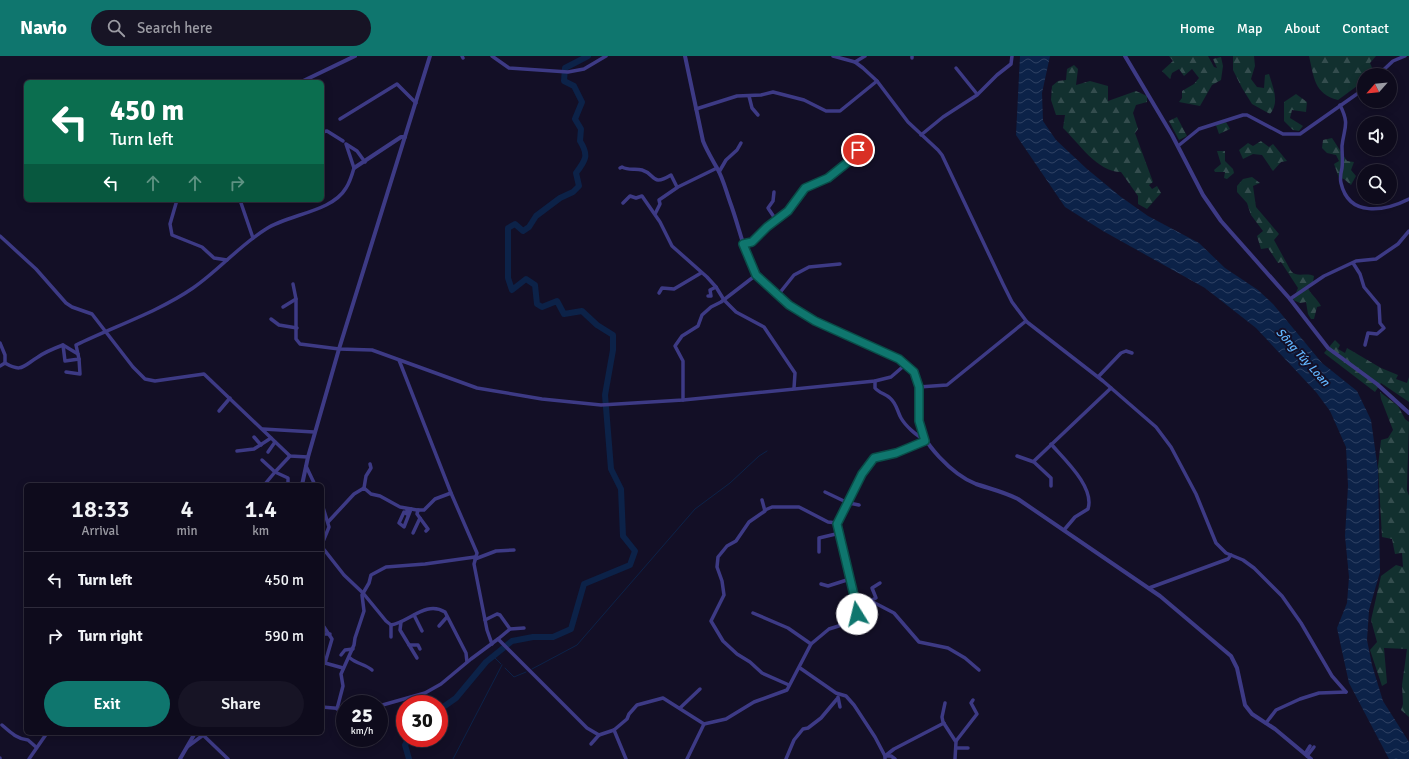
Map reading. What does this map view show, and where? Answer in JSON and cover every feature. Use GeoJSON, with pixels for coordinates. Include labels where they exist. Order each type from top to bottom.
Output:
{"type":"FeatureCollection","features":[{"type":"Feature","properties":{"kind":"street"},"geometry":{"type":"LineString","coordinates":[[305,80],[354,56]]}},
{"type":"Feature","properties":{"kind":"street"},"geometry":{"type":"LineString","coordinates":[[302,483],[314,432],[406,138],[430,56]]}},
{"type":"Feature","properties":{"kind":"street"},"geometry":{"type":"LineString","coordinates":[[492,56],[509,68],[568,72],[584,69],[606,56]]}},
{"type":"Feature","properties":{"kind":"street"},"geometry":{"type":"LineString","coordinates":[[685,56],[703,141],[707,152],[718,170],[733,210],[743,244],[756,275],[793,307],[815,321],[893,356],[906,364],[914,372],[919,387],[919,421],[925,440]]}},
{"type":"Feature","properties":{"kind":"street"},"geometry":{"type":"LineString","coordinates":[[833,56],[855,62],[877,81],[908,122],[942,155],[1012,302],[1026,321],[1098,377],[1146,417],[1171,447],[1196,494],[1216,543],[1232,555],[1243,560],[1254,568],[1282,596],[1302,623],[1332,676],[1346,692],[1319,693],[1300,699],[1276,710],[1266,723]]}},
{"type":"Feature","properties":{"kind":"street"},"geometry":{"type":"LineString","coordinates":[[855,62],[865,56]]}},
{"type":"Feature","properties":{"kind":"street"},"geometry":{"type":"LineString","coordinates":[[921,135],[942,117],[977,94],[996,74],[1011,64],[1012,56]]}},
{"type":"Feature","properties":{"kind":"street"},"geometry":{"type":"LineString","coordinates":[[1125,56],[1178,146],[1203,195],[1221,221],[1290,299],[1328,348],[1377,384],[1409,413]]}},
{"type":"Feature","properties":{"kind":"street"},"geometry":{"type":"LineString","coordinates":[[1386,68],[1393,61],[1405,56]]}},
{"type":"Feature","properties":{"kind":"street"},"geometry":{"type":"LineString","coordinates":[[956,68],[977,94]]}},
{"type":"Feature","properties":{"kind":"street"},"geometry":{"type":"LineString","coordinates":[[696,109],[712,102],[737,96],[777,92],[804,100],[826,111],[835,112],[840,110],[877,81]]}},
{"type":"Feature","properties":{"kind":"street"},"geometry":{"type":"LineString","coordinates":[[340,119],[397,84],[416,103]]}},
{"type":"Feature","properties":{"kind":"street"},"geometry":{"type":"LineString","coordinates":[[1178,146],[1199,130],[1243,115],[1247,115],[1283,134],[1300,134],[1357,94]]}},
{"type":"Feature","properties":{"kind":"street"},"geometry":{"type":"LineString","coordinates":[[749,96],[752,108],[758,115]]}},
{"type":"Feature","properties":{"kind":"street"},"geometry":{"type":"LineString","coordinates":[[1340,105],[1346,127],[1342,146],[1340,183],[1348,198],[1355,205],[1376,210],[1409,199]]}},
{"type":"Feature","properties":{"kind":"street"},"geometry":{"type":"LineString","coordinates":[[324,132],[327,131],[357,151],[365,162]]}},
{"type":"Feature","properties":{"kind":"street"},"geometry":{"type":"LineString","coordinates":[[66,372],[80,374],[76,346],[105,331],[171,302],[194,287],[253,238],[278,221],[298,216],[336,199],[346,189],[354,168],[401,137],[406,138]]}},
{"type":"Feature","properties":{"kind":"street"},"geometry":{"type":"LineString","coordinates":[[340,146],[344,142]]}},
{"type":"Feature","properties":{"kind":"street"},"geometry":{"type":"LineString","coordinates":[[344,142],[354,168]]}},
{"type":"Feature","properties":{"kind":"street"},"geometry":{"type":"LineString","coordinates":[[654,214],[660,204],[659,200],[677,187],[718,170],[737,150],[741,143]]}},
{"type":"Feature","properties":{"kind":"street"},"geometry":{"type":"LineString","coordinates":[[743,244],[752,242],[774,221],[788,211],[805,188],[828,178],[853,158],[858,150],[861,148],[868,157]]}},
{"type":"Feature","properties":{"kind":"street"},"geometry":{"type":"LineString","coordinates":[[620,168],[641,170],[656,180],[662,180],[671,175],[677,187]]}},
{"type":"Feature","properties":{"kind":"street"},"geometry":{"type":"LineString","coordinates":[[774,192],[773,201],[768,208],[774,216],[774,221]]}},
{"type":"Feature","properties":{"kind":"street"},"geometry":{"type":"LineString","coordinates":[[624,203],[630,196],[636,198],[642,196],[672,246],[716,287],[724,300],[740,315],[764,327],[794,370],[796,378],[794,388]]}},
{"type":"Feature","properties":{"kind":"street"},"geometry":{"type":"LineString","coordinates":[[176,202],[170,224],[172,234],[202,247],[214,258],[226,260]]}},
{"type":"Feature","properties":{"kind":"street"},"geometry":{"type":"LineString","coordinates":[[241,202],[253,238]]}},
{"type":"Feature","properties":{"kind":"street"},"geometry":{"type":"LineString","coordinates":[[1290,299],[1324,276],[1353,262],[1360,259],[1376,259],[1398,244],[1409,232]]}},
{"type":"Feature","properties":{"kind":"street"},"geometry":{"type":"LineString","coordinates":[[0,236],[36,269],[66,303],[72,307],[92,314],[145,378],[155,382],[204,374],[290,456],[308,457]]}},
{"type":"Feature","properties":{"kind":"street"},"geometry":{"type":"LineString","coordinates":[[1353,262],[1360,274],[1364,287],[1379,305],[1380,323],[1384,328],[1377,334],[1368,333],[1365,345]]}},
{"type":"Feature","properties":{"kind":"street"},"geometry":{"type":"LineString","coordinates":[[778,295],[794,275],[809,267],[840,264]]}},
{"type":"Feature","properties":{"kind":"street"},"geometry":{"type":"LineString","coordinates":[[659,293],[662,288],[674,289],[701,273]]}},
{"type":"Feature","properties":{"kind":"street"},"geometry":{"type":"LineString","coordinates":[[683,400],[683,361],[675,346],[682,336],[698,326],[702,315],[756,275]]}},
{"type":"Feature","properties":{"kind":"street"},"geometry":{"type":"LineString","coordinates":[[293,284],[296,299],[296,339],[300,344],[339,349],[372,350],[476,388],[542,399],[601,405],[683,400],[876,381],[891,377],[906,364]]}},
{"type":"Feature","properties":{"kind":"street"},"geometry":{"type":"LineString","coordinates":[[708,296],[711,296],[710,290],[716,287]]}},
{"type":"Feature","properties":{"kind":"street"},"geometry":{"type":"LineString","coordinates":[[283,307],[296,299]]}},
{"type":"Feature","properties":{"kind":"street"},"geometry":{"type":"LineString","coordinates":[[271,319],[280,325],[297,328]]}},
{"type":"Feature","properties":{"kind":"street"},"geometry":{"type":"LineString","coordinates":[[919,387],[947,385],[1026,321]]}},
{"type":"Feature","properties":{"kind":"street"},"geometry":{"type":"LineString","coordinates":[[0,343],[5,355],[4,363],[0,366]]}},
{"type":"Feature","properties":{"kind":"street"},"geometry":{"type":"LineString","coordinates":[[63,345],[78,354]]}},
{"type":"Feature","properties":{"kind":"street"},"geometry":{"type":"LineString","coordinates":[[4,363],[14,368],[24,368],[37,358],[63,345]]}},
{"type":"Feature","properties":{"kind":"street"},"geometry":{"type":"LineString","coordinates":[[63,345],[66,361],[79,359]]}},
{"type":"Feature","properties":{"kind":"street"},"geometry":{"type":"LineString","coordinates":[[1098,377],[1121,353],[1126,351],[1132,353]]}},
{"type":"Feature","properties":{"kind":"street"},"geometry":{"type":"LineString","coordinates":[[399,360],[450,493],[476,553],[474,564],[485,620],[492,644]]}},
{"type":"Feature","properties":{"kind":"street"},"geometry":{"type":"LineString","coordinates":[[876,381],[875,388],[890,398],[899,409],[902,418],[915,433],[925,440],[934,452],[975,483],[994,488],[1018,499],[1149,588],[1231,656],[1237,668],[1245,705],[1252,714],[1308,756],[1312,746]]}},
{"type":"Feature","properties":{"kind":"street"},"geometry":{"type":"LineString","coordinates":[[1034,462],[1111,388]]}},
{"type":"Feature","properties":{"kind":"street"},"geometry":{"type":"LineString","coordinates":[[218,411],[230,398]]}},
{"type":"Feature","properties":{"kind":"street"},"geometry":{"type":"LineString","coordinates":[[263,429],[314,432]]}},
{"type":"Feature","properties":{"kind":"street"},"geometry":{"type":"LineString","coordinates":[[254,437],[261,445]]}},
{"type":"Feature","properties":{"kind":"street"},"geometry":{"type":"LineString","coordinates":[[237,451],[254,449],[271,438]]}},
{"type":"Feature","properties":{"kind":"street"},"geometry":{"type":"LineString","coordinates":[[591,744],[599,735],[614,730],[628,719],[629,714],[637,705],[664,698],[704,724],[729,718],[754,702],[787,690],[789,684],[800,668],[811,644],[829,629],[852,619],[857,614],[857,608],[838,522],[862,474],[874,458],[896,453],[925,440]]}},
{"type":"Feature","properties":{"kind":"street"},"geometry":{"type":"LineString","coordinates":[[268,452],[275,442]]}},
{"type":"Feature","properties":{"kind":"street"},"geometry":{"type":"LineString","coordinates":[[1051,444],[1076,472],[1087,493],[1088,510],[1075,517],[1064,530]]}},
{"type":"Feature","properties":{"kind":"street"},"geometry":{"type":"LineString","coordinates":[[266,483],[290,456]]}},
{"type":"Feature","properties":{"kind":"street"},"geometry":{"type":"LineString","coordinates":[[1017,456],[1034,462],[1050,478],[1051,486]]}},
{"type":"Feature","properties":{"kind":"street"},"geometry":{"type":"LineString","coordinates":[[262,460],[275,472],[288,478],[288,483]]}},
{"type":"Feature","properties":{"kind":"street"},"geometry":{"type":"LineString","coordinates":[[328,522],[354,494],[364,488],[366,476],[372,468],[370,464]]}},
{"type":"Feature","properties":{"kind":"street"},"geometry":{"type":"LineString","coordinates":[[306,466],[314,483]]}},
{"type":"Feature","properties":{"kind":"street"},"geometry":{"type":"LineString","coordinates":[[364,488],[371,494],[380,496],[400,507],[418,510],[424,510],[436,499],[450,493]]}},
{"type":"Feature","properties":{"kind":"street"},"geometry":{"type":"LineString","coordinates":[[825,492],[847,502],[859,505]]}},
{"type":"Feature","properties":{"kind":"street"},"geometry":{"type":"LineString","coordinates":[[762,500],[765,510]]}},
{"type":"Feature","properties":{"kind":"street"},"geometry":{"type":"LineString","coordinates":[[789,684],[762,673],[750,662],[737,654],[723,641],[711,621],[724,595],[722,581],[717,567],[718,557],[727,546],[736,541],[749,522],[763,514],[765,510],[772,507],[799,506],[828,522],[838,522]]}},
{"type":"Feature","properties":{"kind":"street"},"geometry":{"type":"LineString","coordinates":[[409,509],[404,527],[399,523],[404,512],[407,514],[409,509]]}},
{"type":"Feature","properties":{"kind":"street"},"geometry":{"type":"LineString","coordinates":[[324,510],[328,522],[328,534],[324,542]]}},
{"type":"Feature","properties":{"kind":"street"},"geometry":{"type":"LineString","coordinates":[[418,510],[420,518],[428,529],[426,531]]}},
{"type":"Feature","properties":{"kind":"street"},"geometry":{"type":"LineString","coordinates":[[413,533],[420,518]]}},
{"type":"Feature","properties":{"kind":"street"},"geometry":{"type":"LineString","coordinates":[[819,552],[819,538],[840,533]]}},
{"type":"Feature","properties":{"kind":"street"},"geometry":{"type":"LineString","coordinates":[[324,549],[344,575],[363,593],[391,625],[391,637]]}},
{"type":"Feature","properties":{"kind":"street"},"geometry":{"type":"LineString","coordinates":[[341,695],[343,686],[341,674],[353,649],[363,614],[361,599],[369,583],[371,575],[382,568],[475,558],[496,551],[514,550]]}},
{"type":"Feature","properties":{"kind":"street"},"geometry":{"type":"LineString","coordinates":[[1149,588],[1224,560],[1232,555]]}},
{"type":"Feature","properties":{"kind":"street"},"geometry":{"type":"LineString","coordinates":[[822,584],[828,586],[850,579]]}},
{"type":"Feature","properties":{"kind":"street"},"geometry":{"type":"LineString","coordinates":[[872,590],[873,587],[880,583]]}},
{"type":"Feature","properties":{"kind":"street"},"geometry":{"type":"LineString","coordinates":[[857,608],[876,597],[872,590]]}},
{"type":"Feature","properties":{"kind":"street"},"geometry":{"type":"LineString","coordinates":[[872,590],[878,591]]}},
{"type":"Feature","properties":{"kind":"street"},"geometry":{"type":"LineString","coordinates":[[871,601],[894,613],[919,642],[948,648],[965,658],[979,670]]}},
{"type":"Feature","properties":{"kind":"street"},"geometry":{"type":"LineString","coordinates":[[391,625],[401,622],[426,609],[436,608],[444,612],[447,617],[466,653],[467,662]]}},
{"type":"Feature","properties":{"kind":"street"},"geometry":{"type":"LineString","coordinates":[[753,612],[788,628],[811,644]]}},
{"type":"Feature","properties":{"kind":"street"},"geometry":{"type":"LineString","coordinates":[[485,620],[497,614],[500,615],[510,629]]}},
{"type":"Feature","properties":{"kind":"street"},"geometry":{"type":"LineString","coordinates":[[414,615],[422,631]]}},
{"type":"Feature","properties":{"kind":"street"},"geometry":{"type":"LineString","coordinates":[[439,626],[447,617]]}},
{"type":"Feature","properties":{"kind":"street"},"geometry":{"type":"LineString","coordinates":[[401,622],[400,630],[416,658]]}},
{"type":"Feature","properties":{"kind":"street"},"geometry":{"type":"LineString","coordinates":[[324,626],[332,639],[325,663],[343,668]]}},
{"type":"Feature","properties":{"kind":"street"},"geometry":{"type":"LineString","coordinates":[[388,703],[425,693],[441,684],[510,629],[524,628]]}},
{"type":"Feature","properties":{"kind":"street"},"geometry":{"type":"LineString","coordinates":[[324,634],[330,634]]}},
{"type":"Feature","properties":{"kind":"street"},"geometry":{"type":"LineString","coordinates":[[498,639],[587,728],[599,735]]}},
{"type":"Feature","properties":{"kind":"street"},"geometry":{"type":"LineString","coordinates":[[409,645],[418,646],[420,649]]}},
{"type":"Feature","properties":{"kind":"street"},"geometry":{"type":"LineString","coordinates":[[341,655],[346,650],[353,649]]}},
{"type":"Feature","properties":{"kind":"street"},"geometry":{"type":"LineString","coordinates":[[350,658],[359,665],[366,665],[372,670]]}},
{"type":"Feature","properties":{"kind":"street"},"geometry":{"type":"LineString","coordinates":[[800,668],[839,694],[846,696],[857,709],[885,758]]}},
{"type":"Feature","properties":{"kind":"street"},"geometry":{"type":"LineString","coordinates":[[680,708],[700,689]]}},
{"type":"Feature","properties":{"kind":"street"},"geometry":{"type":"LineString","coordinates":[[786,759],[794,740],[803,729],[808,728],[821,718],[837,699],[839,694]]}},
{"type":"Feature","properties":{"kind":"street"},"geometry":{"type":"LineString","coordinates":[[837,699],[840,708]]}},
{"type":"Feature","properties":{"kind":"street"},"geometry":{"type":"LineString","coordinates":[[956,741],[977,714],[971,703],[973,700]]}},
{"type":"Feature","properties":{"kind":"street"},"geometry":{"type":"LineString","coordinates":[[945,703],[942,717],[944,723],[956,741],[955,759]]}},
{"type":"Feature","properties":{"kind":"street"},"geometry":{"type":"LineString","coordinates":[[324,707],[336,709]]}},
{"type":"Feature","properties":{"kind":"street"},"geometry":{"type":"LineString","coordinates":[[885,758],[894,749],[944,723]]}},
{"type":"Feature","properties":{"kind":"street"},"geometry":{"type":"LineString","coordinates":[[687,759],[704,724]]}},
{"type":"Feature","properties":{"kind":"street"},"geometry":{"type":"LineString","coordinates":[[2,725],[11,733],[21,739],[28,740],[36,747]]}},
{"type":"Feature","properties":{"kind":"street"},"geometry":{"type":"LineString","coordinates":[[614,730],[626,759]]}},
{"type":"Feature","properties":{"kind":"street"},"geometry":{"type":"LineString","coordinates":[[29,759],[45,735]]}},
{"type":"Feature","properties":{"kind":"street"},"geometry":{"type":"LineString","coordinates":[[180,759],[194,735]]}},
{"type":"Feature","properties":{"kind":"street"},"geometry":{"type":"LineString","coordinates":[[186,748],[204,735]]}},
{"type":"Feature","properties":{"kind":"street"},"geometry":{"type":"LineString","coordinates":[[206,735],[228,759]]}},
{"type":"Feature","properties":{"kind":"street"},"geometry":{"type":"LineString","coordinates":[[956,748],[968,748]]}},
{"type":"Feature","properties":{"kind":"street"},"geometry":{"type":"LineString","coordinates":[[885,758],[891,756],[895,759]]}},
{"type":"Feature","properties":{"kind":"green space"},"geometry":{"type":"Polygon","coordinates":[[[1169,56],[1208,56],[1214,67],[1217,68],[1213,59],[1221,57],[1223,66],[1221,80],[1212,85],[1200,106],[1179,102],[1182,98],[1182,91],[1194,84],[1199,78],[1192,69],[1184,76],[1179,69],[1172,73],[1170,79],[1162,71],[1173,61],[1169,56]]]}},
{"type":"Feature","properties":{"kind":"green space"},"geometry":{"type":"Polygon","coordinates":[[[1233,56],[1254,56],[1255,66],[1251,79],[1257,87],[1264,88],[1265,75],[1269,74],[1275,95],[1275,105],[1270,114],[1252,104],[1233,70],[1233,56]]]}},
{"type":"Feature","properties":{"kind":"green space"},"geometry":{"type":"Polygon","coordinates":[[[1309,56],[1376,56],[1370,63],[1372,68],[1357,68],[1357,86],[1338,100],[1324,94],[1316,84],[1309,56]]]}},
{"type":"Feature","properties":{"kind":"green space"},"geometry":{"type":"Polygon","coordinates":[[[1074,65],[1078,69],[1076,85],[1090,81],[1108,86],[1108,101],[1136,91],[1147,96],[1147,102],[1136,105],[1133,113],[1138,129],[1135,133],[1153,182],[1149,185],[1152,189],[1157,186],[1161,193],[1147,209],[1138,204],[1138,196],[1121,172],[1112,171],[1104,167],[1089,156],[1063,128],[1065,115],[1056,115],[1051,100],[1052,86],[1058,81],[1066,80],[1067,69],[1074,65]]]}},
{"type":"Feature","properties":{"kind":"green space"},"geometry":{"type":"Polygon","coordinates":[[[1296,94],[1307,102],[1306,112],[1292,110],[1290,118],[1303,126],[1299,131],[1293,130],[1284,121],[1284,102],[1296,94]]]}},
{"type":"Feature","properties":{"kind":"green space"},"geometry":{"type":"Polygon","coordinates":[[[1177,117],[1187,136],[1179,140],[1169,121],[1177,117]]]}},
{"type":"Feature","properties":{"kind":"green space"},"geometry":{"type":"Polygon","coordinates":[[[1226,122],[1230,129],[1219,134],[1216,125],[1226,122]]]}},
{"type":"Feature","properties":{"kind":"green space"},"geometry":{"type":"Polygon","coordinates":[[[1332,138],[1347,161],[1354,162],[1351,170],[1356,176],[1351,185],[1344,179],[1339,178],[1334,164],[1339,161],[1336,155],[1327,153],[1322,148],[1323,140],[1332,138]]]}},
{"type":"Feature","properties":{"kind":"green space"},"geometry":{"type":"Polygon","coordinates":[[[1261,141],[1269,147],[1273,144],[1287,161],[1281,162],[1273,171],[1262,155],[1253,154],[1243,159],[1239,150],[1248,143],[1253,146],[1261,141]]]}},
{"type":"Feature","properties":{"kind":"green space"},"geometry":{"type":"Polygon","coordinates":[[[1217,151],[1225,151],[1225,161],[1233,169],[1234,173],[1227,179],[1224,178],[1225,172],[1215,172],[1214,170],[1221,164],[1217,151]]]}},
{"type":"Feature","properties":{"kind":"green space"},"geometry":{"type":"Polygon","coordinates":[[[1252,177],[1260,183],[1253,186],[1256,207],[1279,234],[1274,240],[1291,271],[1299,275],[1314,276],[1313,282],[1307,286],[1321,306],[1317,307],[1314,319],[1311,319],[1308,314],[1306,302],[1300,303],[1293,300],[1298,288],[1281,262],[1278,263],[1268,248],[1261,249],[1257,236],[1263,231],[1251,215],[1247,203],[1237,192],[1237,186],[1243,179],[1252,177]]]}},
{"type":"Feature","properties":{"kind":"green space"},"geometry":{"type":"Polygon","coordinates":[[[1335,340],[1340,345],[1338,349],[1345,353],[1347,348],[1381,368],[1398,375],[1396,379],[1407,383],[1409,377],[1409,402],[1381,383],[1375,392],[1324,353],[1335,340]]]}},
{"type":"Feature","properties":{"kind":"green space"},"geometry":{"type":"Polygon","coordinates":[[[1380,392],[1398,406],[1405,419],[1409,422],[1407,490],[1409,496],[1409,717],[1401,710],[1403,704],[1402,685],[1407,649],[1384,648],[1387,683],[1382,686],[1370,650],[1377,642],[1371,620],[1381,576],[1396,565],[1403,567],[1402,553],[1395,554],[1392,539],[1382,537],[1378,466],[1381,440],[1388,438],[1393,430],[1381,399],[1380,392]]]}},
{"type":"Feature","properties":{"kind":"water","name":"Sông Túy Loan"},"geometry":{"type":"Polygon","coordinates":[[[1020,56],[1050,56],[1042,93],[1043,121],[1056,140],[1087,169],[1121,197],[1148,216],[1199,243],[1225,268],[1258,290],[1273,304],[1322,363],[1357,391],[1371,420],[1378,470],[1380,572],[1369,610],[1367,640],[1372,665],[1383,701],[1409,742],[1409,759],[1389,759],[1349,683],[1337,628],[1347,603],[1349,577],[1345,536],[1348,486],[1346,447],[1330,411],[1316,392],[1256,328],[1205,288],[1103,231],[1065,207],[1016,135],[1020,56]]]}},
{"type":"Feature","properties":{"kind":"waterway"},"geometry":{"type":"LineString","coordinates":[[448,704],[456,698],[486,662],[512,641],[533,637],[553,637],[571,629],[584,584],[630,565],[635,551],[623,536],[621,489],[611,469],[605,395],[613,350],[613,335],[597,325],[582,311],[564,314],[557,301],[542,307],[537,304],[535,285],[526,279],[512,290],[508,278],[508,228],[515,224],[523,231],[529,227],[536,216],[560,198],[573,192],[579,186],[576,173],[584,161],[585,150],[580,141],[581,129],[575,119],[582,102],[574,86],[564,81],[565,68],[588,56]]}},
{"type":"Feature","properties":{"kind":"waterway"},"geometry":{"type":"LineString","coordinates":[[532,669],[577,645],[695,509],[730,483],[759,456],[767,451]]}},
{"type":"Feature","properties":{"kind":"waterway"},"geometry":{"type":"LineString","coordinates":[[493,656],[501,664]]}},
{"type":"Feature","properties":{"kind":"waterway"},"geometry":{"type":"LineString","coordinates":[[453,759],[502,665]]}},
{"type":"Feature","properties":{"kind":"waterway"},"geometry":{"type":"LineString","coordinates":[[505,668],[514,677],[526,672]]}},
{"type":"Feature","properties":{"kind":"waterway"},"geometry":{"type":"LineString","coordinates":[[406,747],[409,759]]}},
{"type":"Feature","properties":{"kind":"route"},"geometry":{"type":"LineString","coordinates":[[857,614],[857,608],[837,524],[862,474],[874,458],[896,453],[925,441],[919,421],[918,379],[914,372],[899,359],[815,321],[789,305],[756,275],[743,244],[752,242],[767,227],[783,216],[796,203],[805,188],[828,178],[853,158],[858,150]]}}]}
